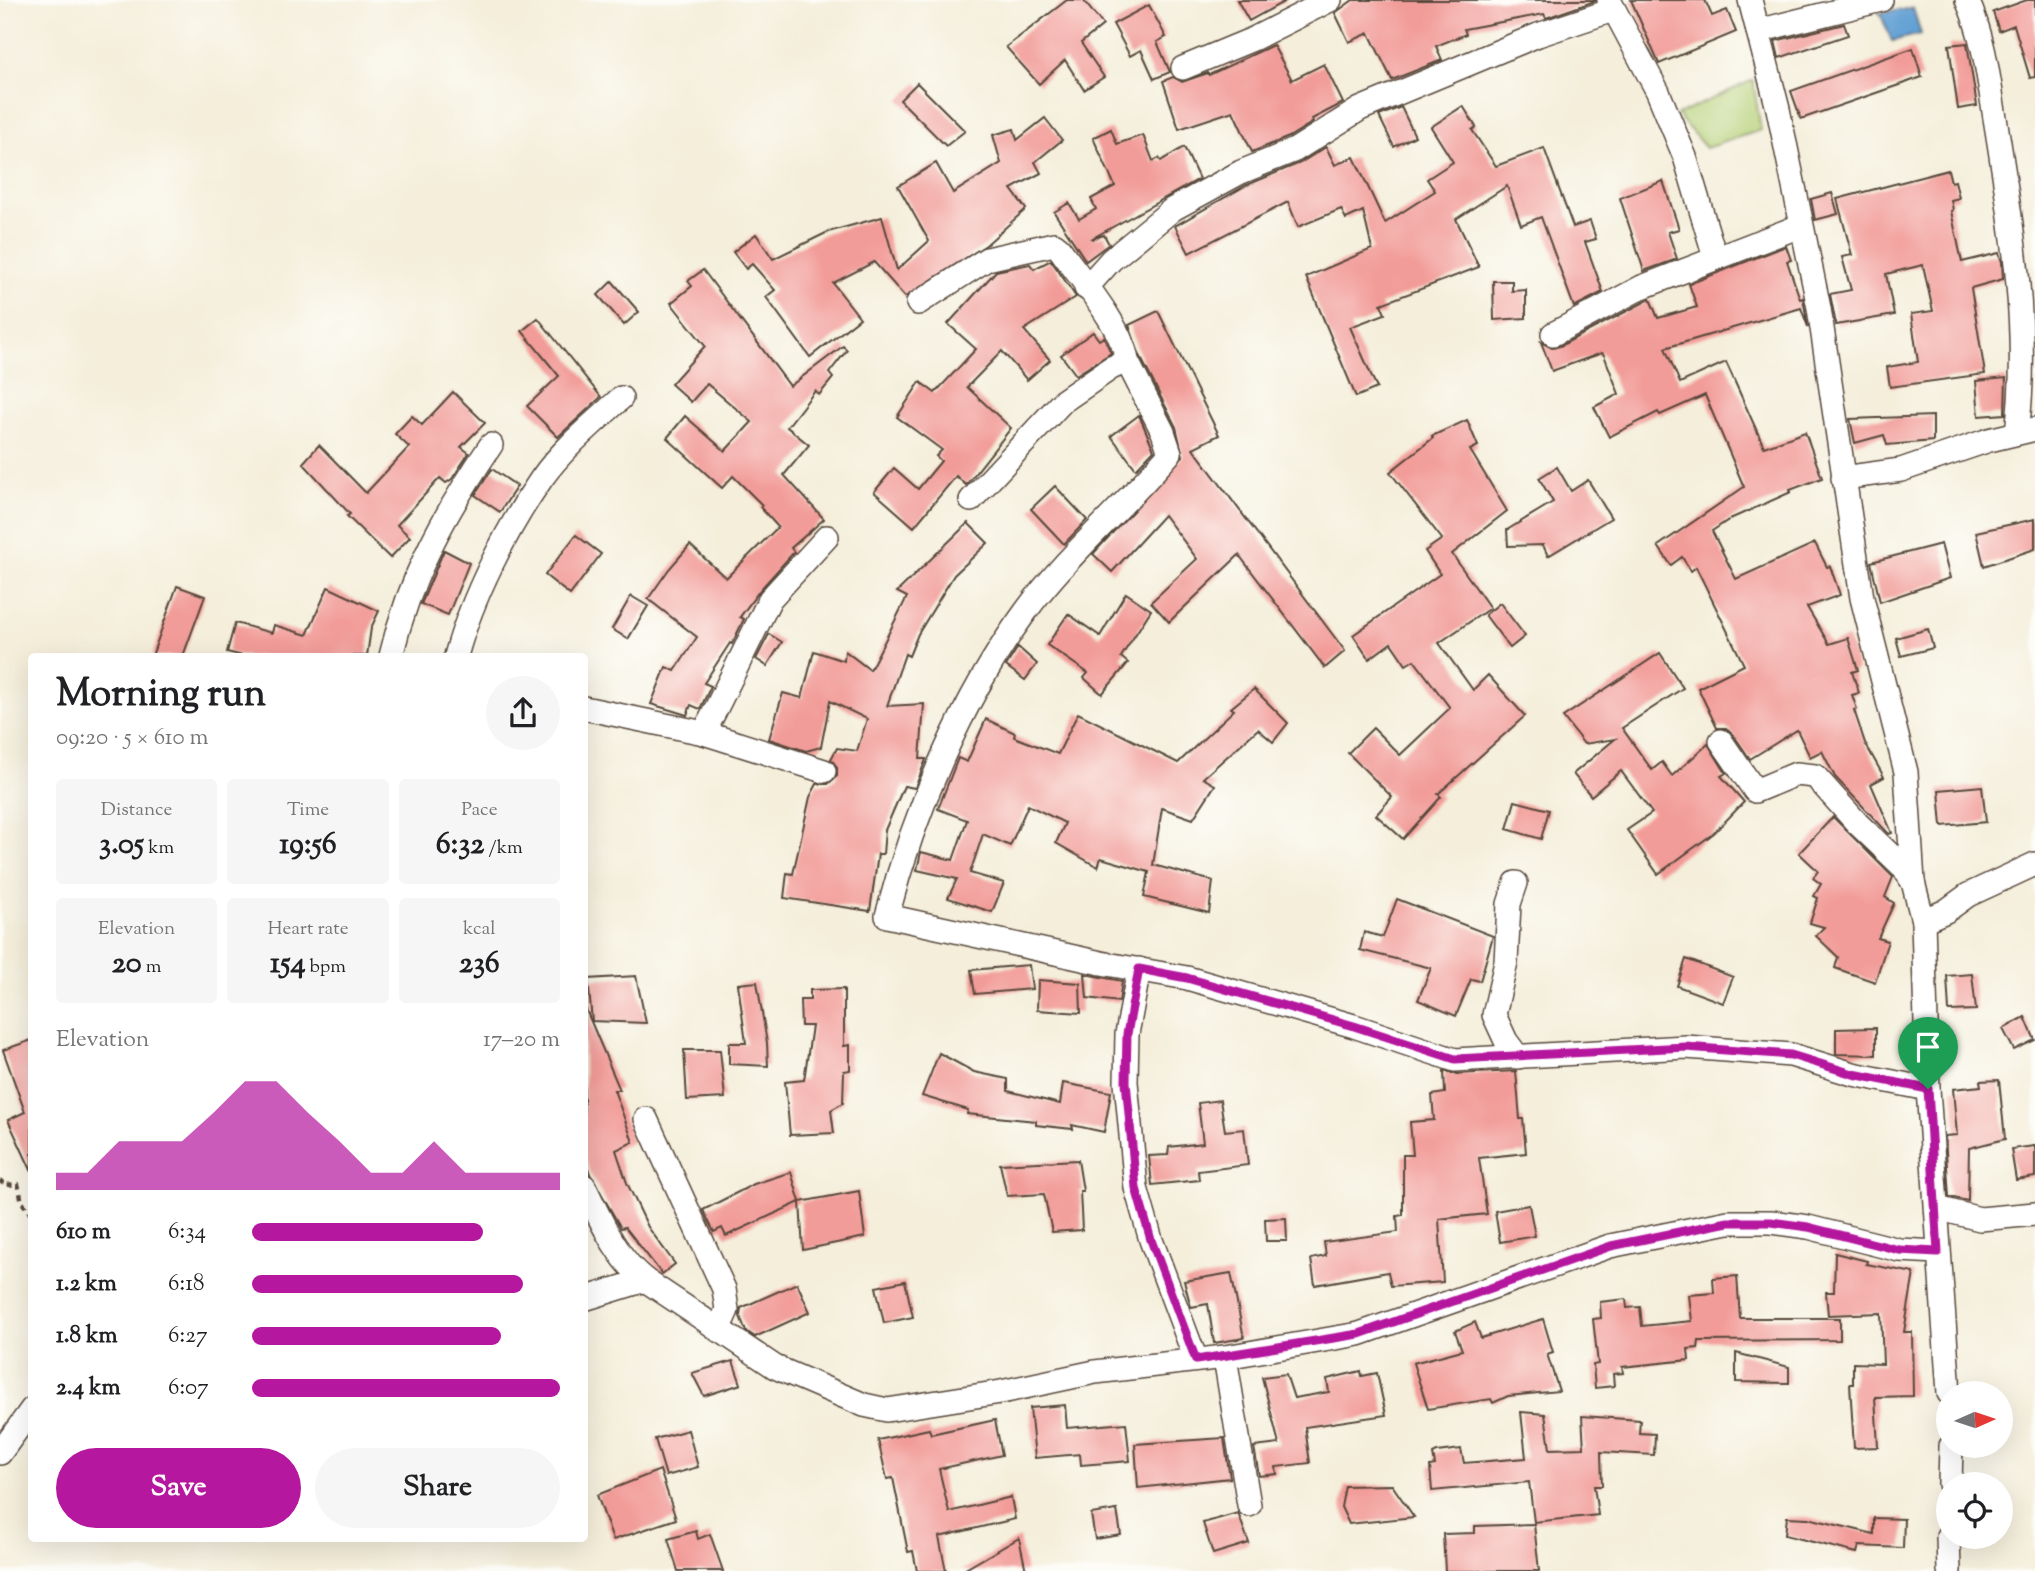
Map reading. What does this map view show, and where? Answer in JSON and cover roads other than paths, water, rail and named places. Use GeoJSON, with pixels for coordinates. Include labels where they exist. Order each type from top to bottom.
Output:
{"type":"FeatureCollection","features":[{"type":"Feature","properties":{"kind":"street"},"geometry":{"type":"LineString","coordinates":[[1183,68],[1253,39],[1330,0]]}},
{"type":"Feature","properties":{"kind":"street"},"geometry":{"type":"LineString","coordinates":[[1750,0],[1778,109],[1825,342],[1862,598],[1906,772],[1913,882],[1923,921],[1928,1089],[1948,1381]]}},
{"type":"Feature","properties":{"kind":"street"},"geometry":{"type":"LineString","coordinates":[[1758,31],[1881,0]]}},
{"type":"Feature","properties":{"kind":"street"},"geometry":{"type":"LineString","coordinates":[[1843,478],[1900,470],[2026,430],[2008,195],[1986,61],[1967,0]]}},
{"type":"Feature","properties":{"kind":"street"},"geometry":{"type":"LineString","coordinates":[[1086,288],[1111,260],[1173,209],[1241,172],[1296,150],[1360,109],[1611,5],[1658,92],[1685,157],[1715,257]]}},
{"type":"Feature","properties":{"kind":"street"},"geometry":{"type":"LineString","coordinates":[[1553,334],[1642,287],[1800,226]]}},
{"type":"Feature","properties":{"kind":"street"},"geometry":{"type":"LineString","coordinates":[[918,303],[987,259],[1054,244],[1118,337],[1127,361],[1163,432],[1170,453],[1027,610],[995,658],[938,765],[887,916],[1187,978],[1354,1026],[1455,1059],[1655,1047],[1791,1055],[1853,1074],[1928,1089]]}},
{"type":"Feature","properties":{"kind":"street"},"geometry":{"type":"LineString","coordinates":[[971,500],[1063,401],[1111,368],[1127,361]]}},
{"type":"Feature","properties":{"kind":"street"},"geometry":{"type":"LineString","coordinates":[[457,653],[488,574],[541,479],[578,438],[621,398]]}},
{"type":"Feature","properties":{"kind":"street"},"geometry":{"type":"LineString","coordinates":[[392,653],[420,563],[455,499],[491,445]]}},
{"type":"Feature","properties":{"kind":"street"},"geometry":{"type":"LineString","coordinates":[[704,733],[770,598],[827,537]]}},
{"type":"Feature","properties":{"kind":"street"},"geometry":{"type":"LineString","coordinates":[[588,709],[704,733],[824,771]]}},
{"type":"Feature","properties":{"kind":"street"},"geometry":{"type":"LineString","coordinates":[[1721,741],[1755,792],[1796,774],[1815,776],[1857,824],[1902,866],[1913,882]]}},
{"type":"Feature","properties":{"kind":"street"},"geometry":{"type":"LineString","coordinates":[[1923,921],[1947,911],[1968,895],[2035,864]]}},
{"type":"Feature","properties":{"kind":"street"},"geometry":{"type":"LineString","coordinates":[[1516,883],[1509,904],[1507,952],[1494,1015],[1506,1041],[1518,1057]]}},
{"type":"Feature","properties":{"kind":"street"},"geometry":{"type":"LineString","coordinates":[[1139,969],[1127,1034],[1126,1082],[1136,1188],[1151,1240],[1196,1360]]}},
{"type":"Feature","properties":{"kind":"street"},"geometry":{"type":"LineString","coordinates":[[646,1119],[724,1289],[727,1310],[718,1330]]}},
{"type":"Feature","properties":{"kind":"street"},"geometry":{"type":"LineString","coordinates":[[588,1194],[629,1268],[645,1280],[718,1330],[796,1377],[864,1405],[887,1410],[1001,1392],[1095,1371],[1225,1357],[1359,1334],[1611,1246],[1728,1222],[1796,1225],[1899,1250],[1938,1252]]}},
{"type":"Feature","properties":{"kind":"street"},"geometry":{"type":"LineString","coordinates":[[1937,1208],[1980,1219],[2035,1214]]}},
{"type":"Feature","properties":{"kind":"street"},"geometry":{"type":"LineString","coordinates":[[588,1299],[645,1280]]}},
{"type":"Feature","properties":{"kind":"street"},"geometry":{"type":"LineString","coordinates":[[1225,1357],[1249,1505]]}},
{"type":"Feature","properties":{"kind":"street"},"geometry":{"type":"LineString","coordinates":[[0,1453],[17,1415]]}},
{"type":"Feature","properties":{"kind":"street"},"geometry":{"type":"LineString","coordinates":[[1948,1549],[1949,1571]]}},
{"type":"Feature","properties":{"kind":"water"},"geometry":{"type":"Polygon","coordinates":[[[1913,8],[1921,34],[1892,41],[1880,13],[1913,8]]]}}]}
